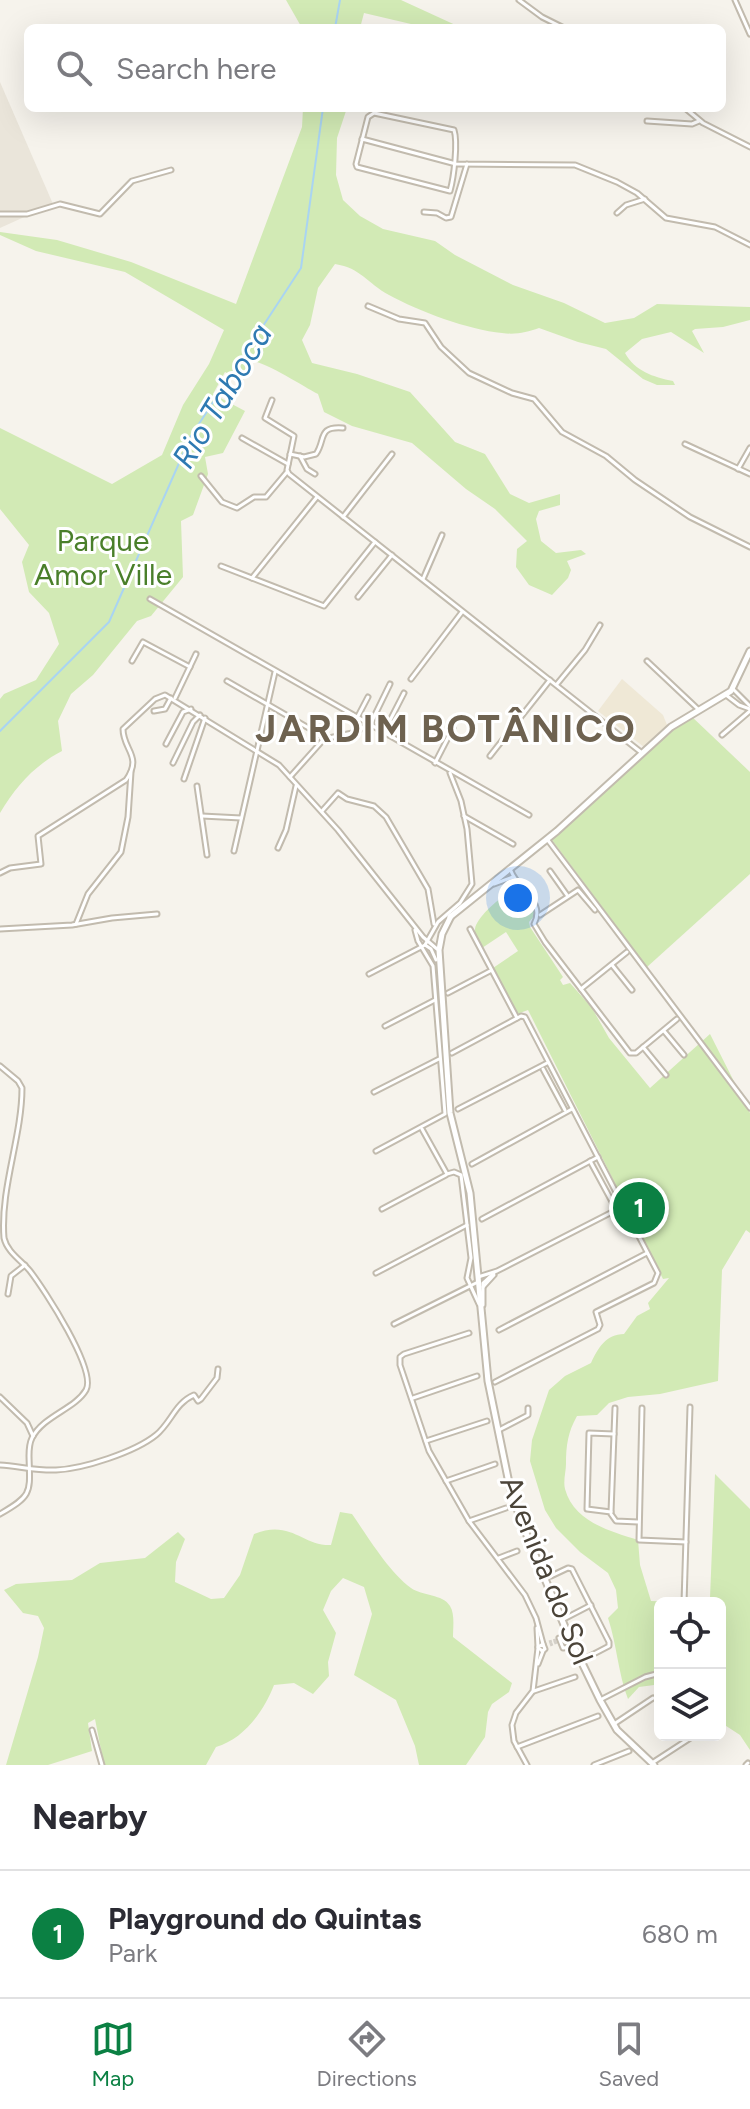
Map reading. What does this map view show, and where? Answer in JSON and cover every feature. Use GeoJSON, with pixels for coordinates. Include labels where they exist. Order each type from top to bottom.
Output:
{"type":"FeatureCollection","features":[{"type":"Feature","properties":{"kind":"street"},"geometry":{"type":"LineString","coordinates":[[519,0],[556,24]]}},
{"type":"Feature","properties":{"kind":"street"},"geometry":{"type":"LineString","coordinates":[[735,0],[750,34]]}},
{"type":"Feature","properties":{"kind":"street"},"geometry":{"type":"LineString","coordinates":[[690,112],[750,147]]}},
{"type":"Feature","properties":{"kind":"street"},"geometry":{"type":"LineString","coordinates":[[374,113],[451,129],[456,135],[453,156],[456,164],[451,188],[443,191],[357,167],[356,164],[368,117],[374,113]]}},
{"type":"Feature","properties":{"kind":"street"},"geometry":{"type":"LineString","coordinates":[[647,121],[692,124],[700,120]]}},
{"type":"Feature","properties":{"kind":"street"},"geometry":{"type":"LineString","coordinates":[[362,139],[456,164],[575,165],[617,182],[645,199],[666,218],[715,227],[750,245]]}},
{"type":"Feature","properties":{"kind":"street"},"geometry":{"type":"LineString","coordinates":[[424,212],[451,217],[467,164]]}},
{"type":"Feature","properties":{"kind":"street"},"geometry":{"type":"LineString","coordinates":[[0,214],[27,214],[60,204],[100,214],[132,181],[171,170]]}},
{"type":"Feature","properties":{"kind":"street"},"geometry":{"type":"LineString","coordinates":[[617,213],[626,205],[645,199]]}},
{"type":"Feature","properties":{"kind":"street"},"geometry":{"type":"LineString","coordinates":[[368,306],[399,319],[425,323],[441,347],[469,373],[505,390],[534,399],[562,432],[606,456],[679,510],[750,547]]}},
{"type":"Feature","properties":{"kind":"street"},"geometry":{"type":"LineString","coordinates":[[201,476],[222,502],[237,508],[254,497],[266,497],[287,472],[293,433],[265,418],[272,400]]}},
{"type":"Feature","properties":{"kind":"street"},"geometry":{"type":"LineString","coordinates":[[290,454],[316,454],[325,432],[343,428]]}},
{"type":"Feature","properties":{"kind":"street"},"geometry":{"type":"LineString","coordinates":[[242,438],[288,464]]}},
{"type":"Feature","properties":{"kind":"street"},"geometry":{"type":"LineString","coordinates":[[685,444],[750,474]]}},
{"type":"Feature","properties":{"kind":"street"},"geometry":{"type":"LineString","coordinates":[[738,469],[750,448]]}},
{"type":"Feature","properties":{"kind":"street"},"geometry":{"type":"LineString","coordinates":[[343,517],[392,454]]}},
{"type":"Feature","properties":{"kind":"street"},"geometry":{"type":"LineString","coordinates":[[300,456],[307,469],[315,474]]}},
{"type":"Feature","properties":{"kind":"street"},"geometry":{"type":"LineString","coordinates":[[287,472],[643,753]]}},
{"type":"Feature","properties":{"kind":"street"},"geometry":{"type":"LineString","coordinates":[[252,578],[318,496]]}},
{"type":"Feature","properties":{"kind":"street"},"geometry":{"type":"LineString","coordinates":[[423,579],[442,535]]}},
{"type":"Feature","properties":{"kind":"street"},"geometry":{"type":"LineString","coordinates":[[221,566],[324,606],[375,542]]}},
{"type":"Feature","properties":{"kind":"street"},"geometry":{"type":"LineString","coordinates":[[358,597],[392,555]]}},
{"type":"Feature","properties":{"kind":"street"},"geometry":{"type":"LineString","coordinates":[[150,599],[529,815]]}},
{"type":"Feature","properties":{"kind":"street"},"geometry":{"type":"LineString","coordinates":[[411,679],[463,610]]}},
{"type":"Feature","properties":{"kind":"street"},"geometry":{"type":"LineString","coordinates":[[557,684],[585,650],[600,625]]}},
{"type":"Feature","properties":{"kind":"street"},"geometry":{"type":"LineString","coordinates":[[132,661],[144,642],[190,667]]}},
{"type":"Feature","properties":{"kind":"street"},"geometry":{"type":"LineString","coordinates":[[439,974],[436,947],[451,916],[547,839],[671,727],[726,695],[733,688],[750,651]]}},
{"type":"Feature","properties":{"kind":"street"},"geometry":{"type":"LineString","coordinates":[[154,711],[165,709],[196,654]]}},
{"type":"Feature","properties":{"kind":"street"},"geometry":{"type":"LineString","coordinates":[[647,661],[699,710]]}},
{"type":"Feature","properties":{"kind":"street"},"geometry":{"type":"LineString","coordinates":[[234,851],[275,672]]}},
{"type":"Feature","properties":{"kind":"street"},"geometry":{"type":"LineString","coordinates":[[490,756],[550,679]]}},
{"type":"Feature","properties":{"kind":"street"},"geometry":{"type":"LineString","coordinates":[[227,681],[326,738]]}},
{"type":"Feature","properties":{"kind":"street"},"geometry":{"type":"LineString","coordinates":[[290,777],[326,738],[354,733],[369,725],[390,684]]}},
{"type":"Feature","properties":{"kind":"street"},"geometry":{"type":"LineString","coordinates":[[733,688],[750,709]]}},
{"type":"Feature","properties":{"kind":"street"},"geometry":{"type":"LineString","coordinates":[[384,733],[404,693]]}},
{"type":"Feature","properties":{"kind":"street"},"geometry":{"type":"LineString","coordinates":[[76,924],[88,894],[121,852],[128,817],[133,755],[123,734],[128,722],[155,699],[162,695],[172,698],[277,763],[322,811],[423,937],[433,966],[445,1115],[376,1151]]}},
{"type":"Feature","properties":{"kind":"street"},"geometry":{"type":"LineString","coordinates":[[726,695],[750,709]]}},
{"type":"Feature","properties":{"kind":"street"},"geometry":{"type":"LineString","coordinates":[[357,718],[368,697]]}},
{"type":"Feature","properties":{"kind":"street"},"geometry":{"type":"LineString","coordinates":[[166,744],[183,712],[191,709]]}},
{"type":"Feature","properties":{"kind":"street"},"geometry":{"type":"LineString","coordinates":[[722,735],[750,709]]}},
{"type":"Feature","properties":{"kind":"street"},"geometry":{"type":"LineString","coordinates":[[173,763],[193,722],[200,715]]}},
{"type":"Feature","properties":{"kind":"street"},"geometry":{"type":"LineString","coordinates":[[184,779],[205,718]]}},
{"type":"Feature","properties":{"kind":"street"},"geometry":{"type":"LineString","coordinates":[[435,763],[453,728]]}},
{"type":"Feature","properties":{"kind":"street"},"geometry":{"type":"LineString","coordinates":[[0,873],[10,868],[41,864],[37,836],[122,783],[131,771]]}},
{"type":"Feature","properties":{"kind":"street"},"geometry":{"type":"LineString","coordinates":[[369,974],[426,943],[434,927],[460,903],[472,884],[464,816],[450,771]]}},
{"type":"Feature","properties":{"kind":"street"},"geometry":{"type":"LineString","coordinates":[[278,848],[286,830],[297,784]]}},
{"type":"Feature","properties":{"kind":"street"},"geometry":{"type":"LineString","coordinates":[[197,786],[207,855]]}},
{"type":"Feature","properties":{"kind":"street"},"geometry":{"type":"LineString","coordinates":[[322,811],[338,793],[347,799],[374,806],[382,813],[428,889],[434,927]]}},
{"type":"Feature","properties":{"kind":"street"},"geometry":{"type":"LineString","coordinates":[[202,816],[241,818]]}},
{"type":"Feature","properties":{"kind":"street"},"geometry":{"type":"LineString","coordinates":[[464,816],[513,844]]}},
{"type":"Feature","properties":{"kind":"street"},"geometry":{"type":"LineString","coordinates":[[547,839],[750,1108]]}},
{"type":"Feature","properties":{"kind":"street"},"geometry":{"type":"LineString","coordinates":[[510,869],[538,910],[534,925],[630,1053],[634,1054],[677,1019]]}},
{"type":"Feature","properties":{"kind":"street"},"geometry":{"type":"LineString","coordinates":[[550,871],[567,895]]}},
{"type":"Feature","properties":{"kind":"street"},"geometry":{"type":"LineString","coordinates":[[489,885],[513,877]]}},
{"type":"Feature","properties":{"kind":"street"},"geometry":{"type":"LineString","coordinates":[[538,916],[575,890],[581,891],[595,910]]}},
{"type":"Feature","properties":{"kind":"street"},"geometry":{"type":"LineString","coordinates":[[0,929],[157,914]]}},
{"type":"Feature","properties":{"kind":"street"},"geometry":{"type":"LineString","coordinates":[[415,927],[417,940]]}},
{"type":"Feature","properties":{"kind":"street"},"geometry":{"type":"LineString","coordinates":[[470,929],[517,1018]]}},
{"type":"Feature","properties":{"kind":"street"},"geometry":{"type":"LineString","coordinates":[[417,940],[423,937]]}},
{"type":"Feature","properties":{"kind":"street"},"geometry":{"type":"LineString","coordinates":[[417,940],[436,947]]}},
{"type":"Feature","properties":{"kind":"street"},"geometry":{"type":"LineString","coordinates":[[426,943],[436,947]]}},
{"type":"Feature","properties":{"kind":"street"},"geometry":{"type":"LineString","coordinates":[[436,947],[439,974]]}},
{"type":"Feature","properties":{"kind":"street"},"geometry":{"type":"LineString","coordinates":[[581,989],[627,952]]}},
{"type":"Feature","properties":{"kind":"street"},"geometry":{"type":"LineString","coordinates":[[612,965],[632,990]]}},
{"type":"Feature","properties":{"kind":"street"},"geometry":{"type":"LineString","coordinates":[[448,993],[490,971]]}},
{"type":"Feature","properties":{"kind":"street","name":"Avenida do Sol"},"geometry":{"type":"LineString","coordinates":[[439,974],[450,1113],[470,1193],[481,1281],[480,1307],[488,1381],[516,1507],[562,1620],[600,1700],[614,1724],[653,1764]]}},
{"type":"Feature","properties":{"kind":"street"},"geometry":{"type":"LineString","coordinates":[[385,1026],[435,1000]]}},
{"type":"Feature","properties":{"kind":"street"},"geometry":{"type":"LineString","coordinates":[[452,1053],[521,1016],[525,1017],[658,1273],[654,1283],[595,1313],[600,1327],[495,1382]]}},
{"type":"Feature","properties":{"kind":"street"},"geometry":{"type":"LineString","coordinates":[[664,1031],[684,1055]]}},
{"type":"Feature","properties":{"kind":"street"},"geometry":{"type":"LineString","coordinates":[[643,1047],[666,1075]]}},
{"type":"Feature","properties":{"kind":"street"},"geometry":{"type":"LineString","coordinates":[[374,1092],[440,1058]]}},
{"type":"Feature","properties":{"kind":"street"},"geometry":{"type":"LineString","coordinates":[[458,1109],[548,1062]]}},
{"type":"Feature","properties":{"kind":"street"},"geometry":{"type":"LineString","coordinates":[[0,1066],[22,1088],[3,1218],[6,1244],[25,1265],[64,1325],[88,1382],[82,1394],[50,1418],[33,1436],[29,1447],[26,1497],[0,1514]]}},
{"type":"Feature","properties":{"kind":"street"},"geometry":{"type":"LineString","coordinates":[[543,1069],[565,1110]]}},
{"type":"Feature","properties":{"kind":"street"},"geometry":{"type":"LineString","coordinates":[[554,1089],[561,1085]]}},
{"type":"Feature","properties":{"kind":"street"},"geometry":{"type":"LineString","coordinates":[[472,1164],[572,1109]]}},
{"type":"Feature","properties":{"kind":"street"},"geometry":{"type":"LineString","coordinates":[[421,1128],[447,1174]]}},
{"type":"Feature","properties":{"kind":"street"},"geometry":{"type":"LineString","coordinates":[[482,1219],[598,1157]]}},
{"type":"Feature","properties":{"kind":"street"},"geometry":{"type":"LineString","coordinates":[[590,1161],[616,1209]]}},
{"type":"Feature","properties":{"kind":"street"},"geometry":{"type":"LineString","coordinates":[[382,1209],[447,1174],[454,1172],[461,1175],[471,1258],[467,1275],[480,1307]]}},
{"type":"Feature","properties":{"kind":"street"},"geometry":{"type":"LineString","coordinates":[[601,1180],[608,1176]]}},
{"type":"Feature","properties":{"kind":"street"},"geometry":{"type":"LineString","coordinates":[[394,1324],[622,1206]]}},
{"type":"Feature","properties":{"kind":"street"},"geometry":{"type":"LineString","coordinates":[[376,1273],[467,1225]]}},
{"type":"Feature","properties":{"kind":"street"},"geometry":{"type":"LineString","coordinates":[[499,1330],[647,1253]]}},
{"type":"Feature","properties":{"kind":"street"},"geometry":{"type":"LineString","coordinates":[[8,1294],[11,1277],[25,1265]]}},
{"type":"Feature","properties":{"kind":"street"},"geometry":{"type":"LineString","coordinates":[[481,1281],[496,1271]]}},
{"type":"Feature","properties":{"kind":"street"},"geometry":{"type":"LineString","coordinates":[[469,1333],[400,1357],[425,1441],[469,1521],[525,1595],[544,1646],[533,1691],[513,1721],[513,1736],[527,1765]]}},
{"type":"Feature","properties":{"kind":"street"},"geometry":{"type":"LineString","coordinates":[[0,1465],[51,1470],[69,1468],[143,1443],[164,1427],[176,1408],[189,1396],[194,1395],[200,1400],[217,1378],[218,1369]]}},
{"type":"Feature","properties":{"kind":"street"},"geometry":{"type":"LineString","coordinates":[[411,1398],[477,1376]]}},
{"type":"Feature","properties":{"kind":"street"},"geometry":{"type":"LineString","coordinates":[[0,1397],[27,1423],[33,1436]]}},
{"type":"Feature","properties":{"kind":"street"},"geometry":{"type":"LineString","coordinates":[[684,1597],[690,1407]]}},
{"type":"Feature","properties":{"kind":"street"},"geometry":{"type":"LineString","coordinates":[[497,1430],[528,1415],[528,1408]]}},
{"type":"Feature","properties":{"kind":"street"},"geometry":{"type":"LineString","coordinates":[[615,1408],[611,1512],[616,1521],[638,1522]]}},
{"type":"Feature","properties":{"kind":"street"},"geometry":{"type":"LineString","coordinates":[[642,1408],[639,1540],[686,1542]]}},
{"type":"Feature","properties":{"kind":"street"},"geometry":{"type":"LineString","coordinates":[[425,1441],[487,1421]]}},
{"type":"Feature","properties":{"kind":"street"},"geometry":{"type":"LineString","coordinates":[[611,1512],[587,1509],[589,1434],[614,1434]]}},
{"type":"Feature","properties":{"kind":"street"},"geometry":{"type":"LineString","coordinates":[[445,1481],[495,1464]]}},
{"type":"Feature","properties":{"kind":"street"},"geometry":{"type":"LineString","coordinates":[[469,1521],[506,1508]]}},
{"type":"Feature","properties":{"kind":"street"},"geometry":{"type":"LineString","coordinates":[[497,1558],[517,1551]]}},
{"type":"Feature","properties":{"kind":"street"},"geometry":{"type":"LineString","coordinates":[[551,1576],[571,1568],[610,1645],[586,1658]]}},
{"type":"Feature","properties":{"kind":"street"},"geometry":{"type":"LineString","coordinates":[[562,1620],[591,1605]]}},
{"type":"Feature","properties":{"kind":"street"},"geometry":{"type":"LineString","coordinates":[[558,1640],[571,1640],[563,1647],[558,1640]]}},
{"type":"Feature","properties":{"kind":"street"},"geometry":{"type":"LineString","coordinates":[[600,1700],[654,1675]]}},
{"type":"Feature","properties":{"kind":"street"},"geometry":{"type":"LineString","coordinates":[[533,1691],[575,1677]]}},
{"type":"Feature","properties":{"kind":"street"},"geometry":{"type":"LineString","coordinates":[[614,1724],[653,1698]]}},
{"type":"Feature","properties":{"kind":"street"},"geometry":{"type":"LineString","coordinates":[[517,1747],[598,1716]]}},
{"type":"Feature","properties":{"kind":"street"},"geometry":{"type":"LineString","coordinates":[[92,1730],[102,1765]]}},
{"type":"Feature","properties":{"kind":"street"},"geometry":{"type":"LineString","coordinates":[[653,1764],[686,1741]]}},
{"type":"Feature","properties":{"kind":"street"},"geometry":{"type":"LineString","coordinates":[[594,1765],[629,1751]]}},
{"type":"Feature","properties":{"kind":"shaded area"},"geometry":{"type":"Polygon","coordinates":[[[0,82],[53,204],[0,228],[0,82]]]}},
{"type":"Feature","properties":{"kind":"shaded area"},"geometry":{"type":"Polygon","coordinates":[[[622,679],[663,715],[667,725],[644,747],[598,711],[622,679]]]}},
{"type":"Feature","properties":{"kind":"green space"},"geometry":{"type":"Polygon","coordinates":[[[286,0],[401,0],[453,24],[411,24],[364,13],[361,24],[300,24],[286,0]]]}},
{"type":"Feature","properties":{"kind":"green space","name":"Parque Amor Ville"},"geometry":{"type":"Polygon","coordinates":[[[303,112],[346,112],[337,138],[336,175],[343,200],[360,216],[383,229],[435,241],[513,285],[564,303],[605,323],[634,318],[657,304],[750,307],[750,320],[692,331],[704,353],[671,332],[642,339],[625,353],[639,369],[673,381],[675,385],[657,385],[643,379],[606,349],[539,328],[507,334],[459,324],[401,301],[358,272],[335,264],[318,288],[310,325],[302,340],[312,363],[410,392],[455,442],[485,454],[510,494],[529,503],[560,494],[560,505],[539,511],[536,519],[541,541],[556,553],[581,550],[586,554],[567,561],[571,570],[568,578],[552,595],[529,585],[516,567],[517,549],[527,541],[495,509],[412,443],[352,426],[324,412],[318,394],[259,363],[253,361],[243,381],[225,372],[213,394],[245,411],[223,453],[205,457],[208,474],[193,515],[181,521],[183,577],[151,616],[137,621],[93,675],[71,694],[58,721],[62,751],[27,777],[0,813],[0,699],[4,694],[36,680],[59,644],[49,613],[29,592],[22,562],[29,545],[0,509],[0,428],[112,484],[162,455],[183,405],[209,364],[224,330],[125,272],[36,251],[0,235],[0,232],[57,240],[131,262],[236,304],[302,127],[303,112]]]}},
{"type":"Feature","properties":{"kind":"green space"},"geometry":{"type":"Polygon","coordinates":[[[690,715],[750,772],[750,874],[647,967],[549,836],[690,715]]]}},
{"type":"Feature","properties":{"kind":"green space"},"geometry":{"type":"Polygon","coordinates":[[[518,889],[534,911],[530,927],[563,977],[560,980],[563,985],[570,983],[592,1008],[609,1038],[650,1088],[710,1034],[750,1113],[750,1233],[746,1230],[722,1270],[718,1381],[609,1403],[597,1415],[577,1416],[568,1439],[564,1483],[570,1500],[576,1510],[594,1524],[638,1540],[640,1565],[651,1601],[654,1601],[654,1685],[639,1687],[628,1699],[608,1618],[618,1608],[616,1590],[608,1573],[580,1552],[556,1528],[545,1510],[530,1461],[532,1440],[549,1390],[565,1376],[591,1363],[607,1339],[624,1334],[637,1316],[650,1309],[648,1303],[669,1278],[663,1279],[528,1010],[517,1014],[493,968],[518,951],[506,932],[482,948],[476,937],[475,929],[486,911],[518,889]]]}},
{"type":"Feature","properties":{"kind":"green space"},"geometry":{"type":"Polygon","coordinates":[[[715,1474],[750,1509],[750,1750],[740,1735],[726,1726],[726,1597],[710,1597],[715,1474]]]}},
{"type":"Feature","properties":{"kind":"green space"},"geometry":{"type":"Polygon","coordinates":[[[340,1512],[352,1514],[379,1554],[411,1588],[447,1602],[453,1613],[453,1637],[512,1683],[509,1692],[492,1704],[485,1737],[466,1765],[419,1765],[415,1746],[396,1700],[354,1675],[372,1614],[364,1587],[343,1578],[331,1591],[323,1610],[336,1633],[328,1662],[329,1676],[313,1694],[294,1683],[274,1685],[252,1723],[235,1738],[216,1747],[206,1765],[104,1765],[95,1719],[88,1723],[92,1751],[48,1765],[6,1765],[44,1628],[38,1616],[23,1613],[4,1590],[16,1584],[72,1580],[100,1563],[145,1558],[178,1532],[185,1539],[176,1562],[175,1582],[211,1599],[224,1598],[240,1575],[254,1534],[267,1530],[287,1531],[312,1542],[331,1545],[340,1512]]]}},
{"type":"Feature","properties":{"kind":"waterway","name":"Rio Taboca"},"geometry":{"type":"LineString","coordinates":[[336,24],[340,0]]}},
{"type":"Feature","properties":{"kind":"waterway","name":"Rio Taboca"},"geometry":{"type":"LineString","coordinates":[[0,731],[109,622],[191,436],[301,268],[322,112]]}},
{"type":"Feature","properties":{"kind":"tunnel"},"geometry":{"type":"LineString","coordinates":[[549,1642],[556,1640]]}},
{"type":"Feature","properties":{"kind":"tunnel"},"geometry":{"type":"LineString","coordinates":[[550,1645],[557,1642]]}},
{"type":"Feature","properties":{"kind":"place","name":"Playground do Quintas"},"geometry":{"type":"Point","coordinates":[639,1208]}},
{"type":"Feature","properties":{"kind":"district","name":"JARDIM BOTÂNICO"},"geometry":{"type":"Point","coordinates":[446,729]}}]}
